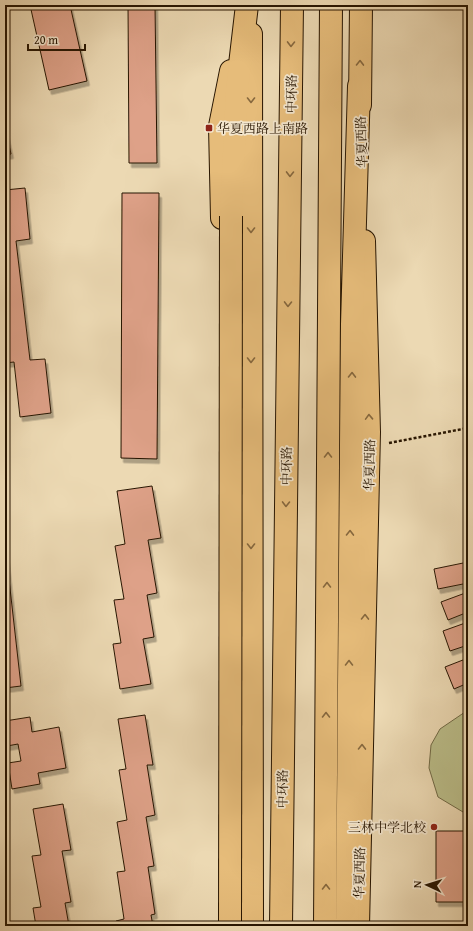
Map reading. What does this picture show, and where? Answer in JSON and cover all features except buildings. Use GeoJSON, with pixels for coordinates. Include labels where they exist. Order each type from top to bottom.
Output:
{"type":"FeatureCollection","features":[{"type":"Feature","properties":{"kind":"main road"},"geometry":{"type":"LineString","coordinates":[[231,926],[220,126],[243,5]]}},
{"type":"Feature","properties":{"kind":"main road"},"geometry":{"type":"LineString","coordinates":[[231,926],[231,216],[237,90],[246,5]]}},
{"type":"Feature","properties":{"kind":"main road"},"geometry":{"type":"LineString","coordinates":[[251,5],[252,926]]}},
{"type":"Feature","properties":{"kind":"main road","name":"中环路"},"geometry":{"type":"LineString","coordinates":[[281,926],[292,5]]}},
{"type":"Feature","properties":{"kind":"main road"},"geometry":{"type":"LineString","coordinates":[[325,926],[331,5]]}},
{"type":"Feature","properties":{"kind":"main road","name":"华夏西路"},"geometry":{"type":"LineString","coordinates":[[358,926],[369,432],[359,86],[361,5]]}},
{"type":"Feature","properties":{"kind":"main road"},"geometry":{"type":"LineString","coordinates":[[347,926],[352,324],[359,86]]}},
{"type":"Feature","properties":{"kind":"path"},"geometry":{"type":"LineString","coordinates":[[388,443],[468,428]]}},
{"type":"Feature","properties":{"kind":"green space"},"geometry":{"type":"Polygon","coordinates":[[[468,710],[468,813],[463,812],[438,797],[429,768],[431,745],[440,729],[468,710]]]}},
{"type":"Feature","properties":{"kind":"place","name":"华夏西路上南路"},"geometry":{"type":"Point","coordinates":[209,128]}},
{"type":"Feature","properties":{"kind":"place","name":"三林中学北校"},"geometry":{"type":"Point","coordinates":[434,827]}}]}
